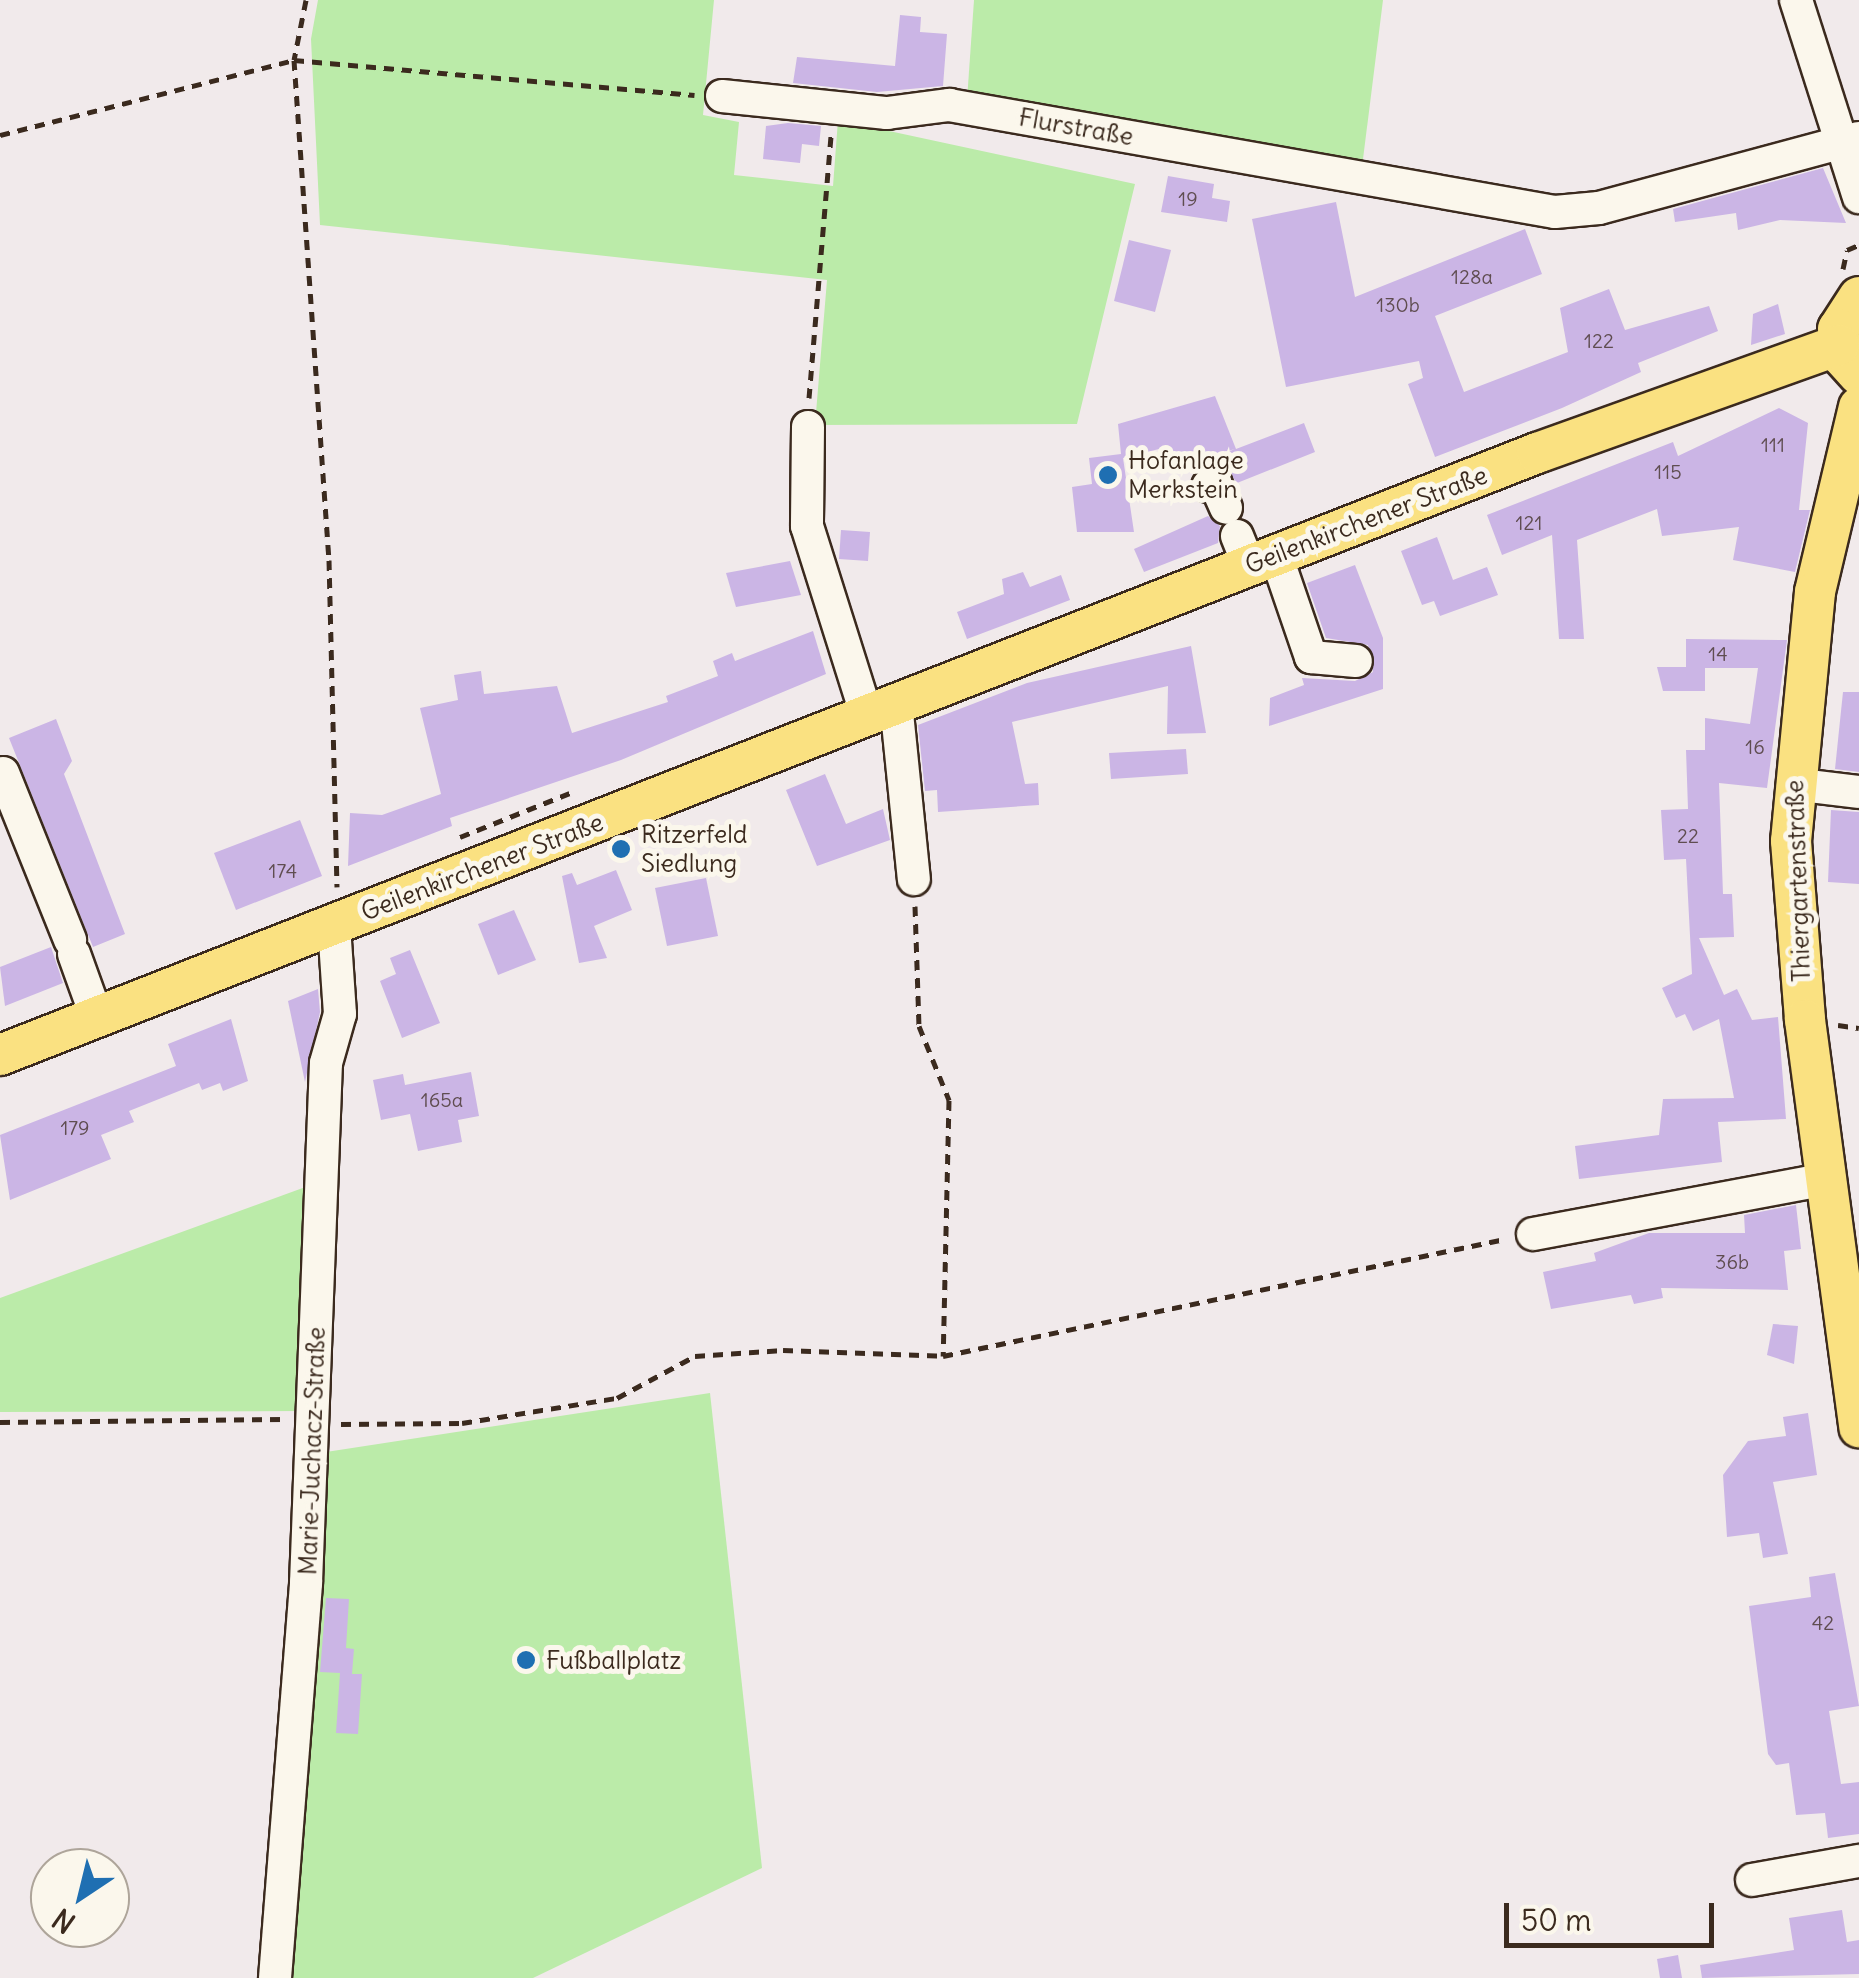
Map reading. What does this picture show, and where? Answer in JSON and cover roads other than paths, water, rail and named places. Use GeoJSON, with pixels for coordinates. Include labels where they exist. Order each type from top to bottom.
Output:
{"type":"FeatureCollection","features":[{"type":"Feature","properties":{"kind":"main road"},"geometry":{"type":"LineString","coordinates":[[1849,360],[1843,314],[1859,297]]}},
{"type":"Feature","properties":{"kind":"main road","name":"Geilenkirchener Straße"},"geometry":{"type":"LineString","coordinates":[[0,1055],[881,710],[1239,530],[1849,360]]}},
{"type":"Feature","properties":{"kind":"main road","name":"Thiergartenstraße"},"geometry":{"type":"LineString","coordinates":[[1859,407],[1856,448],[1815,592],[1793,784],[1796,916],[1859,1428]]}},
{"type":"Feature","properties":{"kind":"street"},"geometry":{"type":"LineString","coordinates":[[1796,0],[1853,139],[1859,198]]}},
{"type":"Feature","properties":{"kind":"street","name":"Flurstraße"},"geometry":{"type":"LineString","coordinates":[[722,96],[887,113],[948,105],[1556,212],[1599,208],[1853,139]]}},
{"type":"Feature","properties":{"kind":"street"},"geometry":{"type":"LineString","coordinates":[[808,427],[807,526],[881,710],[914,878]]}},
{"type":"Feature","properties":{"kind":"street"},"geometry":{"type":"LineString","coordinates":[[1239,530],[1311,657],[1356,661]]}},
{"type":"Feature","properties":{"kind":"street"},"geometry":{"type":"LineString","coordinates":[[3,773],[13,828],[72,947],[97,1018]]}},
{"type":"Feature","properties":{"kind":"street"},"geometry":{"type":"LineString","coordinates":[[1793,784],[1859,792]]}},
{"type":"Feature","properties":{"kind":"street","name":"Marie-Juchacz-Straße"},"geometry":{"type":"LineString","coordinates":[[275,1978],[314,1422],[326,1062],[340,1014],[334,925]]}},
{"type":"Feature","properties":{"kind":"street"},"geometry":{"type":"LineString","coordinates":[[1533,1234],[1826,1180]]}},
{"type":"Feature","properties":{"kind":"street"},"geometry":{"type":"LineString","coordinates":[[1752,1880],[1859,1861]]}},
{"type":"Feature","properties":{"kind":"place","name":"Hofanlage Merkstein"},"geometry":{"type":"Point","coordinates":[1108,475]}},
{"type":"Feature","properties":{"kind":"place","name":"Ritzerfeld Siedlung"},"geometry":{"type":"Point","coordinates":[621,849]}},
{"type":"Feature","properties":{"kind":"place","name":"Fußballplatz"},"geometry":{"type":"Point","coordinates":[526,1660]}}]}
